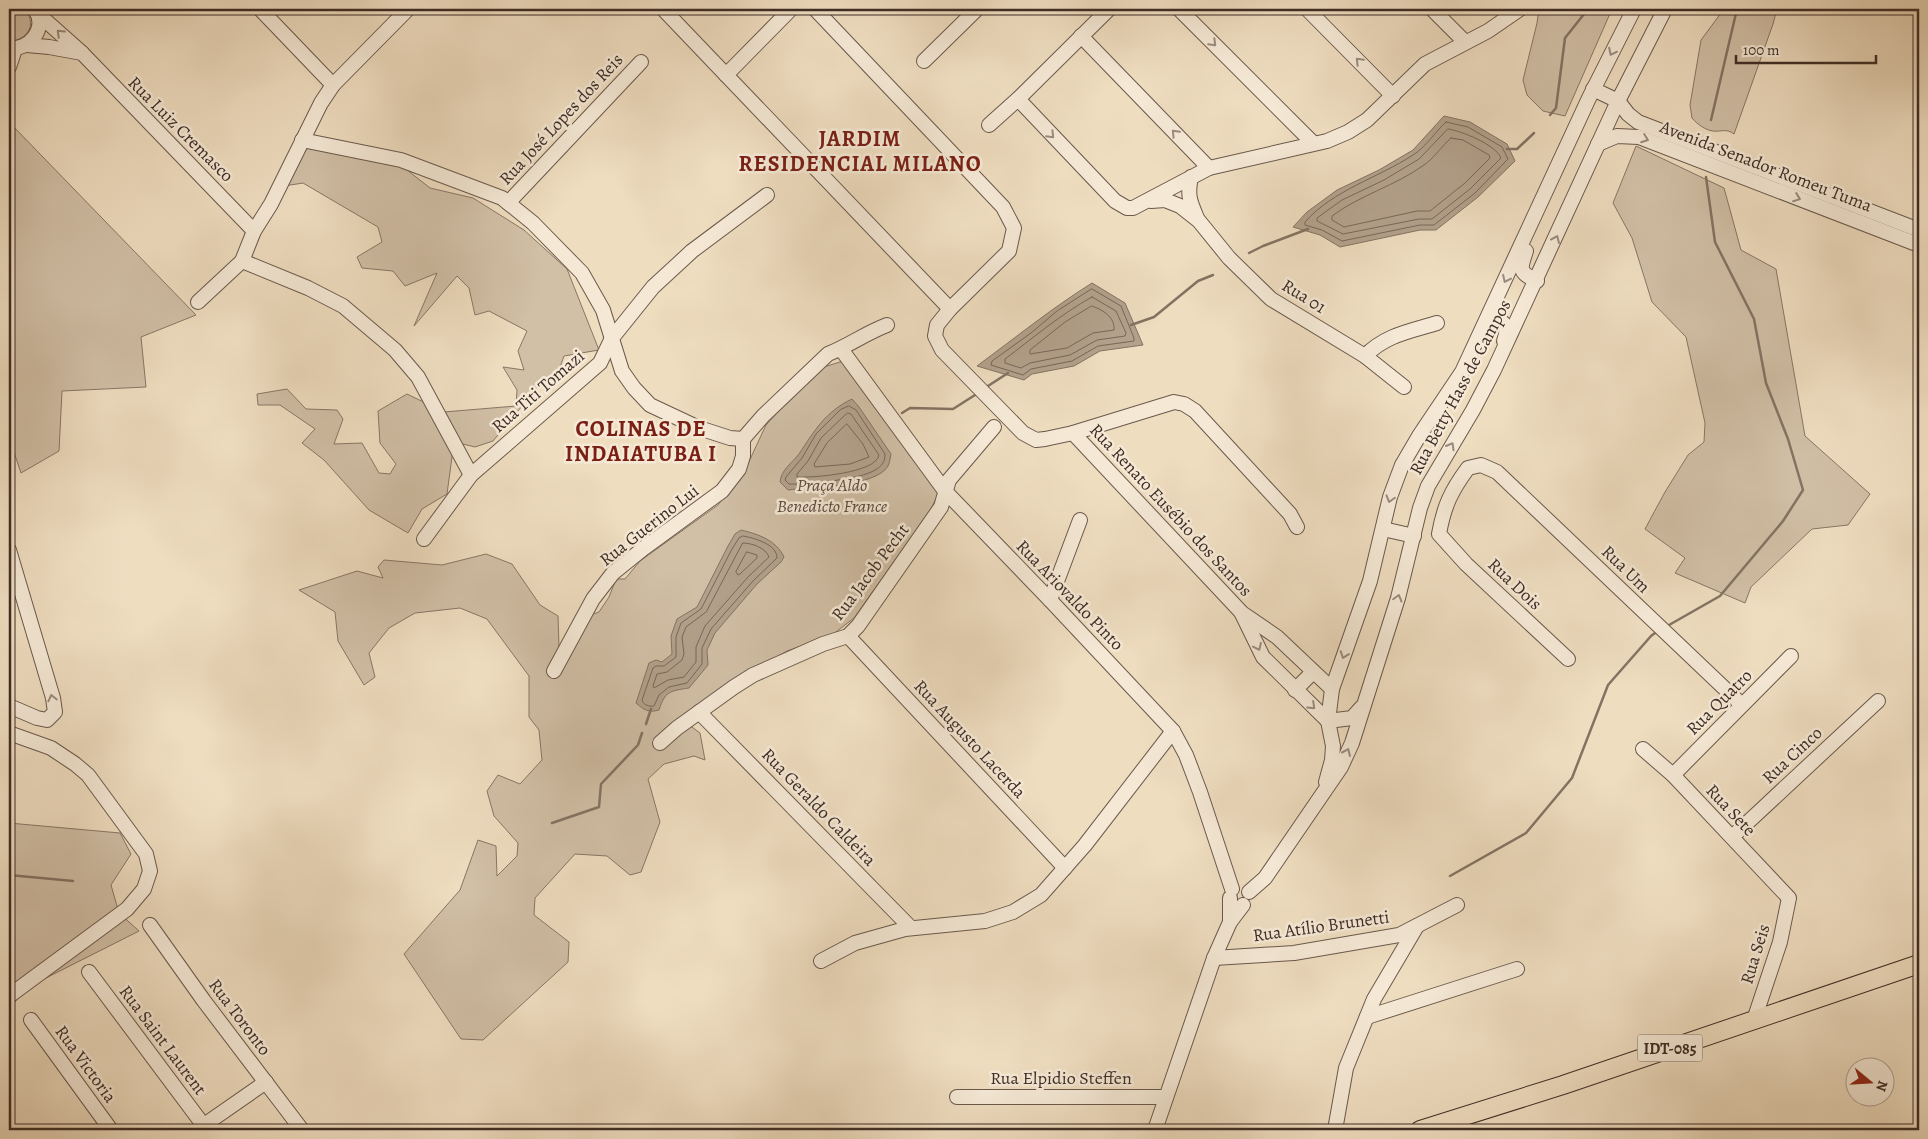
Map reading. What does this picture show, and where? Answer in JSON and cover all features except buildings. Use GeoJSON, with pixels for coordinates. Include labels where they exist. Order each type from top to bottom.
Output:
{"type":"FeatureCollection","features":[{"type":"Feature","properties":{"kind":"main road","name":"IDT-085"},"geometry":{"type":"LineString","coordinates":[[1420,1130],[1563,1085],[1919,964]]}},
{"type":"Feature","properties":{"kind":"street"},"geometry":{"type":"LineString","coordinates":[[260,9],[333,85]]}},
{"type":"Feature","properties":{"kind":"street"},"geometry":{"type":"LineString","coordinates":[[198,302],[242,261],[254,231],[271,204],[321,103],[333,85],[408,9]]}},
{"type":"Feature","properties":{"kind":"street"},"geometry":{"type":"LineString","coordinates":[[663,9],[950,309]]}},
{"type":"Feature","properties":{"kind":"street"},"geometry":{"type":"LineString","coordinates":[[726,75],[791,9]]}},
{"type":"Feature","properties":{"kind":"street"},"geometry":{"type":"LineString","coordinates":[[815,9],[1003,207],[1014,228],[1009,251],[950,309],[937,325],[935,331],[938,344],[1023,433],[1036,440],[1073,433],[1174,402],[1184,404],[1195,411],[1290,514],[1297,527]]}},
{"type":"Feature","properties":{"kind":"street"},"geometry":{"type":"LineString","coordinates":[[924,61],[977,9]]}},
{"type":"Feature","properties":{"kind":"street"},"geometry":{"type":"LineString","coordinates":[[989,125],[1109,9]]}},
{"type":"Feature","properties":{"kind":"street"},"geometry":{"type":"LineString","coordinates":[[1179,9],[1313,144]]}},
{"type":"Feature","properties":{"kind":"street"},"geometry":{"type":"LineString","coordinates":[[1307,9],[1393,96]]}},
{"type":"Feature","properties":{"kind":"street"},"geometry":{"type":"LineString","coordinates":[[1432,9],[1465,42]]}},
{"type":"Feature","properties":{"kind":"street"},"geometry":{"type":"LineString","coordinates":[[1018,99],[1114,201],[1127,208],[1136,208],[1209,168],[1327,141],[1354,128],[1367,120],[1424,64],[1505,20],[1520,9]]}},
{"type":"Feature","properties":{"kind":"street","name":"Rua Betty Hass de Campos"},"geometry":{"type":"LineString","coordinates":[[1323,794],[1332,760],[1328,721],[1332,689],[1370,581],[1390,497],[1402,465],[1462,372],[1594,89],[1634,9]]}},
{"type":"Feature","properties":{"kind":"street","name":"Rua Betty Hass de Campos"},"geometry":{"type":"LineString","coordinates":[[1155,1130],[1214,958],[1239,896],[1265,878],[1341,767],[1352,743],[1365,705],[1398,598],[1420,508],[1428,486],[1473,410],[1494,370],[1537,281],[1618,101],[1665,9]]}},
{"type":"Feature","properties":{"kind":"street"},"geometry":{"type":"LineString","coordinates":[[9,66],[17,47],[38,31],[39,22],[36,11]]}},
{"type":"Feature","properties":{"kind":"street","name":"Rua Luiz Cremasco"},"geometry":{"type":"LineString","coordinates":[[36,11],[82,53],[254,231]]}},
{"type":"Feature","properties":{"kind":"street"},"geometry":{"type":"LineString","coordinates":[[1081,36],[1209,168]]}},
{"type":"Feature","properties":{"kind":"street"},"geometry":{"type":"LineString","coordinates":[[17,47],[49,47],[82,53]]}},
{"type":"Feature","properties":{"kind":"street","name":"Rua José Lopes dos Reis"},"geometry":{"type":"LineString","coordinates":[[508,203],[641,62]]}},
{"type":"Feature","properties":{"kind":"street"},"geometry":{"type":"LineString","coordinates":[[1594,89],[1618,101]]}},
{"type":"Feature","properties":{"kind":"street","name":"Avenida Senador Romeu Tuma"},"geometry":{"type":"LineString","coordinates":[[1618,101],[1628,114],[1638,122],[1919,230]]}},
{"type":"Feature","properties":{"kind":"street","name":"Avenida Senador Romeu Tuma"},"geometry":{"type":"LineString","coordinates":[[1598,144],[1617,136],[1638,137],[1919,245]]}},
{"type":"Feature","properties":{"kind":"street"},"geometry":{"type":"LineString","coordinates":[[302,140],[402,160],[502,198],[533,223],[582,273],[603,310],[622,371],[634,388],[650,405],[699,428],[730,438],[743,439],[763,416],[828,354],[887,325]]}},
{"type":"Feature","properties":{"kind":"street","name":"Rua 01"},"geometry":{"type":"LineString","coordinates":[[1191,177],[1188,199],[1199,221],[1229,258],[1271,299],[1365,356],[1404,387]]}},
{"type":"Feature","properties":{"kind":"street","name":"Rua Titi Tomazi"},"geometry":{"type":"LineString","coordinates":[[424,539],[471,475],[600,363],[612,338],[652,288],[692,251],[766,195]]}},
{"type":"Feature","properties":{"kind":"street","name":"Rua 01"},"geometry":{"type":"LineString","coordinates":[[1148,201],[1165,200],[1173,202],[1199,221]]}},
{"type":"Feature","properties":{"kind":"street"},"geometry":{"type":"LineString","coordinates":[[1537,281],[1526,276],[1521,266],[1541,205]]}},
{"type":"Feature","properties":{"kind":"street"},"geometry":{"type":"LineString","coordinates":[[242,261],[308,288],[344,306],[395,350],[418,377],[471,475]]}},
{"type":"Feature","properties":{"kind":"street"},"geometry":{"type":"LineString","coordinates":[[1489,314],[1503,323],[1508,329],[1494,370]]}},
{"type":"Feature","properties":{"kind":"street"},"geometry":{"type":"LineString","coordinates":[[1365,356],[1389,338],[1437,323]]}},
{"type":"Feature","properties":{"kind":"street","name":"Rua Ariovaldo Pinto"},"geometry":{"type":"LineString","coordinates":[[841,348],[945,491],[1172,731],[1186,755],[1239,896]]}},
{"type":"Feature","properties":{"kind":"street","name":"Rua Jacob Pecht"},"geometry":{"type":"LineString","coordinates":[[660,743],[676,728],[754,675],[823,644],[848,636],[858,626],[941,507],[949,480],[994,427]]}},
{"type":"Feature","properties":{"kind":"street","name":"Rua Renato Eusébio dos Santos"},"geometry":{"type":"LineString","coordinates":[[1073,433],[1242,613],[1277,637],[1332,689]]}},
{"type":"Feature","properties":{"kind":"street","name":"Rua Guerino Lui"},"geometry":{"type":"LineString","coordinates":[[554,670],[593,599],[613,573],[644,548],[722,492],[739,469],[743,456],[743,439]]}},
{"type":"Feature","properties":{"kind":"street","name":"Rua Um"},"geometry":{"type":"LineString","coordinates":[[1439,534],[1443,511],[1455,486],[1468,468],[1481,466],[1497,472],[1742,705]]}},
{"type":"Feature","properties":{"kind":"street"},"geometry":{"type":"LineString","coordinates":[[1050,600],[1080,520]]}},
{"type":"Feature","properties":{"kind":"street"},"geometry":{"type":"LineString","coordinates":[[1383,529],[1414,536]]}},
{"type":"Feature","properties":{"kind":"street","name":"Rua Dois"},"geometry":{"type":"LineString","coordinates":[[1439,534],[1466,564],[1568,659]]}},
{"type":"Feature","properties":{"kind":"street"},"geometry":{"type":"LineString","coordinates":[[9,550],[13,580],[53,698],[55,712],[48,720],[37,718],[9,706]]}},
{"type":"Feature","properties":{"kind":"street","name":"Rua Renato Eusébio dos Santos"},"geometry":{"type":"LineString","coordinates":[[1242,613],[1263,657],[1328,721]]}},
{"type":"Feature","properties":{"kind":"street","name":"Rua Augusto Lacerda"},"geometry":{"type":"LineString","coordinates":[[848,636],[1065,868]]}},
{"type":"Feature","properties":{"kind":"street","name":"Rua Quatro"},"geometry":{"type":"LineString","coordinates":[[1672,775],[1791,656]]}},
{"type":"Feature","properties":{"kind":"street"},"geometry":{"type":"LineString","coordinates":[[1295,690],[1313,672]]}},
{"type":"Feature","properties":{"kind":"street","name":"Rua Cinco"},"geometry":{"type":"LineString","coordinates":[[1732,838],[1878,701]]}},
{"type":"Feature","properties":{"kind":"street"},"geometry":{"type":"LineString","coordinates":[[1328,721],[1352,718],[1365,705]]}},
{"type":"Feature","properties":{"kind":"street","name":"Rua Geraldo Caldeira"},"geometry":{"type":"LineString","coordinates":[[699,712],[911,928]]}},
{"type":"Feature","properties":{"kind":"street"},"geometry":{"type":"LineString","coordinates":[[821,961],[855,943],[911,928],[985,921],[1013,912],[1041,895],[1065,868],[1172,731]]}},
{"type":"Feature","properties":{"kind":"street"},"geometry":{"type":"LineString","coordinates":[[9,733],[51,748],[88,775],[146,854],[150,871],[144,888],[127,909],[9,996]]}},
{"type":"Feature","properties":{"kind":"street","name":"Rua Sete"},"geometry":{"type":"LineString","coordinates":[[1643,749],[1672,775],[1789,898]]}},
{"type":"Feature","properties":{"kind":"street","name":"Rua Seis"},"geometry":{"type":"LineString","coordinates":[[1754,1020],[1780,942],[1789,898]]}},
{"type":"Feature","properties":{"kind":"street","name":"Rua Atílio Brunetti"},"geometry":{"type":"LineString","coordinates":[[1214,958],[1294,953],[1399,935],[1457,905]]}},
{"type":"Feature","properties":{"kind":"street","name":"Rua Toronto"},"geometry":{"type":"LineString","coordinates":[[150,925],[204,1001],[302,1130]]}},
{"type":"Feature","properties":{"kind":"street"},"geometry":{"type":"LineString","coordinates":[[1334,1130],[1346,1068],[1374,999],[1418,925]]}},
{"type":"Feature","properties":{"kind":"street"},"geometry":{"type":"LineString","coordinates":[[1367,1018],[1517,969]]}},
{"type":"Feature","properties":{"kind":"street","name":"Rua Saint Laurent"},"geometry":{"type":"LineString","coordinates":[[89,972],[202,1129]]}},
{"type":"Feature","properties":{"kind":"street","name":"Rua Victoria"},"geometry":{"type":"LineString","coordinates":[[31,1020],[111,1130]]}},
{"type":"Feature","properties":{"kind":"street"},"geometry":{"type":"LineString","coordinates":[[202,1129],[266,1082]]}},
{"type":"Feature","properties":{"kind":"street","name":"Rua Elpidio Steffen"},"geometry":{"type":"LineString","coordinates":[[957,1097],[1166,1097]]}},
{"type":"Feature","properties":{"kind":"green space"},"geometry":{"type":"Polygon","coordinates":[[[9,9],[24,9],[28,14],[30,25],[26,35],[9,41],[9,9]]]}},
{"type":"Feature","properties":{"kind":"green space"},"geometry":{"type":"Polygon","coordinates":[[[1539,9],[1612,9],[1565,116],[1543,111],[1527,95],[1523,80],[1539,9]]]}},
{"type":"Feature","properties":{"kind":"green space"},"geometry":{"type":"Polygon","coordinates":[[[1724,9],[1777,9],[1734,134],[1726,131],[1710,130],[1701,126],[1692,118],[1690,105],[1701,40],[1724,9]]]}},
{"type":"Feature","properties":{"kind":"green space"},"geometry":{"type":"Polygon","coordinates":[[[9,122],[196,315],[141,337],[146,387],[62,391],[59,451],[21,473],[9,437],[9,122]]]}},
{"type":"Feature","properties":{"kind":"green space"},"geometry":{"type":"Polygon","coordinates":[[[304,146],[402,166],[430,188],[473,198],[524,230],[567,269],[599,350],[564,356],[554,384],[537,388],[493,441],[475,447],[454,442],[447,494],[422,509],[408,533],[369,510],[324,460],[302,443],[315,429],[280,405],[258,405],[257,394],[287,389],[306,409],[337,410],[343,419],[334,444],[362,443],[379,473],[390,474],[396,464],[380,443],[378,411],[407,394],[444,412],[516,406],[517,390],[503,367],[524,370],[518,351],[527,331],[489,311],[475,315],[469,288],[457,276],[414,326],[437,273],[405,286],[393,271],[362,268],[357,257],[382,242],[378,227],[303,183],[284,186],[283,163],[304,146]]]}},
{"type":"Feature","properties":{"kind":"green space"},"geometry":{"type":"Polygon","coordinates":[[[1636,146],[1724,188],[1741,250],[1776,269],[1805,436],[1870,494],[1848,525],[1812,529],[1751,587],[1745,603],[1675,573],[1685,558],[1645,529],[1688,455],[1704,442],[1705,423],[1686,337],[1652,302],[1632,238],[1613,203],[1636,146]]]}},
{"type":"Feature","properties":{"kind":"green space","name":"Praça Aldo Benedicto France"},"geometry":{"type":"Polygon","coordinates":[[[843,361],[941,488],[931,509],[854,618],[832,635],[787,651],[741,677],[685,722],[700,733],[705,760],[694,756],[664,764],[648,779],[660,822],[641,872],[630,875],[607,856],[575,854],[535,898],[534,915],[569,942],[568,962],[483,1040],[461,1039],[404,954],[460,890],[478,840],[496,846],[497,876],[517,856],[518,843],[494,816],[487,791],[498,775],[520,784],[542,760],[539,730],[529,717],[529,676],[487,619],[460,608],[415,613],[389,628],[369,653],[375,677],[364,685],[338,641],[335,612],[299,590],[357,571],[383,578],[378,567],[384,560],[442,565],[486,554],[512,564],[540,605],[558,616],[559,647],[580,619],[599,612],[609,597],[616,579],[625,579],[640,561],[718,505],[745,470],[766,425],[799,389],[824,367],[843,361]]]}},
{"type":"Feature","properties":{"kind":"green space"},"geometry":{"type":"Polygon","coordinates":[[[9,823],[120,833],[131,854],[111,885],[119,913],[139,931],[34,984],[9,1009],[9,823]]]}},
{"type":"Feature","properties":{"kind":"water"},"geometry":{"type":"Polygon","coordinates":[[[1444,116],[1470,122],[1507,144],[1515,161],[1478,197],[1436,230],[1420,230],[1340,247],[1320,235],[1293,227],[1307,212],[1337,190],[1379,170],[1413,150],[1444,116]]]}},
{"type":"Feature","properties":{"kind":"water"},"geometry":{"type":"Polygon","coordinates":[[[1092,283],[1125,303],[1143,345],[1100,351],[1074,366],[1032,374],[1024,380],[977,366],[1048,313],[1092,283]]]}},
{"type":"Feature","properties":{"kind":"water"},"geometry":{"type":"Polygon","coordinates":[[[852,399],[891,454],[888,466],[881,473],[857,482],[788,490],[780,482],[785,470],[828,416],[852,399]]]}},
{"type":"Feature","properties":{"kind":"water"},"geometry":{"type":"Polygon","coordinates":[[[741,530],[771,542],[781,551],[784,557],[757,584],[715,633],[707,650],[708,665],[689,688],[677,690],[666,695],[659,710],[649,711],[644,709],[636,703],[649,663],[656,660],[662,662],[672,654],[671,636],[677,619],[697,607],[728,546],[735,534],[741,530]]]}},
{"type":"Feature","properties":{"kind":"waterway"},"geometry":{"type":"LineString","coordinates":[[1550,115],[1556,108],[1565,38],[1588,9]]}},
{"type":"Feature","properties":{"kind":"waterway"},"geometry":{"type":"LineString","coordinates":[[1711,120],[1737,9]]}},
{"type":"Feature","properties":{"kind":"waterway"},"geometry":{"type":"LineString","coordinates":[[1507,149],[1517,149],[1534,133]]}},
{"type":"Feature","properties":{"kind":"waterway"},"geometry":{"type":"LineString","coordinates":[[1669,625],[1720,596],[1783,521],[1803,490],[1788,439],[1766,383],[1754,319],[1715,242],[1706,177]]}},
{"type":"Feature","properties":{"kind":"waterway"},"geometry":{"type":"LineString","coordinates":[[1249,253],[1308,229]]}},
{"type":"Feature","properties":{"kind":"waterway"},"geometry":{"type":"LineString","coordinates":[[1131,325],[1154,317],[1198,281],[1213,275]]}},
{"type":"Feature","properties":{"kind":"waterway"},"geometry":{"type":"LineString","coordinates":[[988,386],[1008,373]]}},
{"type":"Feature","properties":{"kind":"waterway"},"geometry":{"type":"LineString","coordinates":[[902,413],[910,408],[953,409],[975,395]]}},
{"type":"Feature","properties":{"kind":"waterway"},"geometry":{"type":"LineString","coordinates":[[1450,876],[1526,833],[1572,778],[1608,685],[1655,633]]}},
{"type":"Feature","properties":{"kind":"waterway"},"geometry":{"type":"LineString","coordinates":[[646,724],[651,709]]}},
{"type":"Feature","properties":{"kind":"waterway"},"geometry":{"type":"LineString","coordinates":[[552,823],[599,807],[601,784],[638,745],[642,733]]}},
{"type":"Feature","properties":{"kind":"waterway"},"geometry":{"type":"LineString","coordinates":[[9,875],[73,881]]}},
{"type":"Feature","properties":{"kind":"district","name":"JARDIM RESIDENCIAL MILANO"},"geometry":{"type":"Point","coordinates":[860,150]}},
{"type":"Feature","properties":{"kind":"district","name":"COLINAS DE INDAIATUBA I"},"geometry":{"type":"Point","coordinates":[641,440]}}]}
